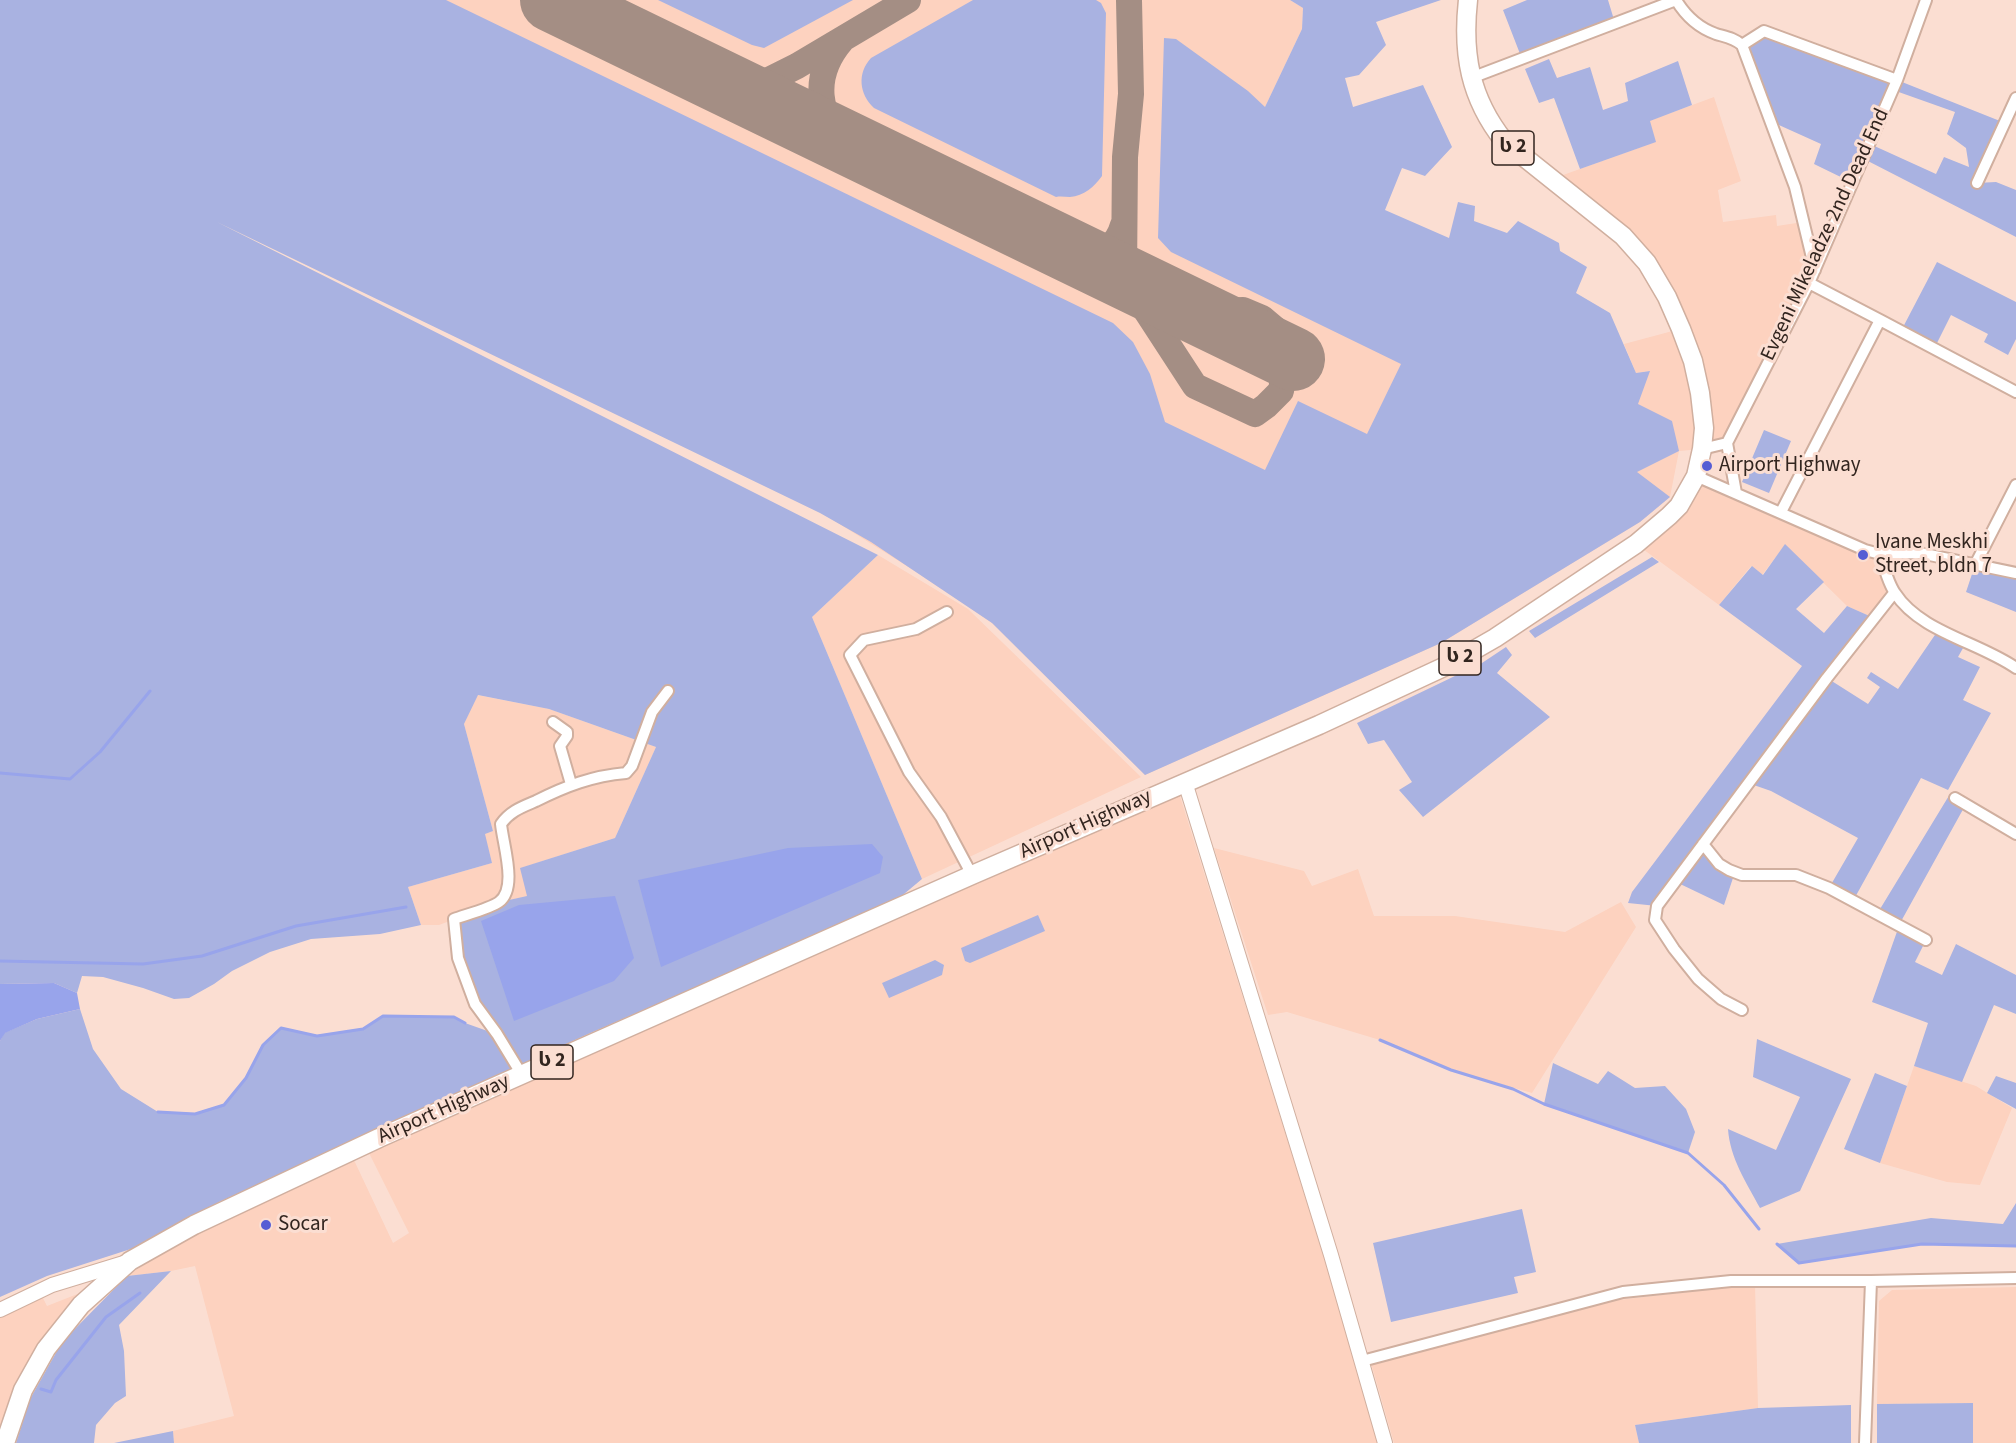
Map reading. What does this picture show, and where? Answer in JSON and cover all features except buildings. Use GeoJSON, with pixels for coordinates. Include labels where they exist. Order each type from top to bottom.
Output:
{"type":"FeatureCollection","features":[{"type":"Feature","properties":{"kind":"highway","name":"Airport Highway"},"geometry":{"type":"LineString","coordinates":[[5,1443],[23,1390],[46,1349],[81,1305],[130,1261],[214,1216],[380,1138],[1448,665],[1495,638],[1636,544],[1679,506],[1696,476],[1704,428],[1693,361],[1667,297],[1647,263],[1623,236],[1504,141],[1488,122],[1471,78],[1466,39],[1468,0]]}},
{"type":"Feature","properties":{"kind":"street"},"geometry":{"type":"LineString","coordinates":[[1471,78],[1676,0],[1683,12],[1695,22],[1710,32],[1736,40],[1742,45],[1795,187],[1815,270]]}},
{"type":"Feature","properties":{"kind":"street","name":"Evgeni Mikeladze 2nd Dead End"},"geometry":{"type":"LineString","coordinates":[[1727,443],[1815,270],[1897,80],[1926,0]]}},
{"type":"Feature","properties":{"kind":"street"},"geometry":{"type":"LineString","coordinates":[[1742,45],[1764,31],[1897,80]]}},
{"type":"Feature","properties":{"kind":"street"},"geometry":{"type":"LineString","coordinates":[[1977,183],[2016,98]]}},
{"type":"Feature","properties":{"kind":"street"},"geometry":{"type":"LineString","coordinates":[[1809,283],[2016,392]]}},
{"type":"Feature","properties":{"kind":"street"},"geometry":{"type":"LineString","coordinates":[[1781,512],[1880,320]]}},
{"type":"Feature","properties":{"kind":"street"},"geometry":{"type":"LineString","coordinates":[[1702,449],[1727,443],[1736,493]]}},
{"type":"Feature","properties":{"kind":"street"},"geometry":{"type":"LineString","coordinates":[[1696,476],[1865,550],[1880,554],[1920,554],[2016,573]]}},
{"type":"Feature","properties":{"kind":"street"},"geometry":{"type":"LineString","coordinates":[[1975,565],[2016,484]]}},
{"type":"Feature","properties":{"kind":"street"},"geometry":{"type":"LineString","coordinates":[[1880,554],[1894,593],[1912,613],[1939,629],[1999,656],[2016,668]]}},
{"type":"Feature","properties":{"kind":"street"},"geometry":{"type":"LineString","coordinates":[[1742,1010],[1721,999],[1698,979],[1674,949],[1656,920],[1657,906],[1819,688],[1894,593]]}},
{"type":"Feature","properties":{"kind":"street"},"geometry":{"type":"LineString","coordinates":[[947,612],[916,629],[864,640],[850,655],[909,772],[941,817],[972,875]]}},
{"type":"Feature","properties":{"kind":"street"},"geometry":{"type":"LineString","coordinates":[[522,1076],[497,1034],[475,1004],[458,958],[454,919],[500,902],[509,887],[501,824],[508,814],[571,784],[606,775],[626,773],[632,766],[652,712],[668,691]]}},
{"type":"Feature","properties":{"kind":"street"},"geometry":{"type":"LineString","coordinates":[[553,722],[567,732],[560,746],[571,784]]}},
{"type":"Feature","properties":{"kind":"street"},"geometry":{"type":"LineString","coordinates":[[1185,782],[1385,1443]]}},
{"type":"Feature","properties":{"kind":"street"},"geometry":{"type":"LineString","coordinates":[[1955,798],[2016,834]]}},
{"type":"Feature","properties":{"kind":"street"},"geometry":{"type":"LineString","coordinates":[[1703,844],[1719,864],[1728,870],[1743,875],[1796,876],[1829,888],[1926,940]]}},
{"type":"Feature","properties":{"kind":"street"},"geometry":{"type":"LineString","coordinates":[[0,1310],[52,1285],[130,1261]]}},
{"type":"Feature","properties":{"kind":"street"},"geometry":{"type":"LineString","coordinates":[[1362,1361],[1623,1292],[1731,1281],[2016,1278]]}},
{"type":"Feature","properties":{"kind":"street"},"geometry":{"type":"LineString","coordinates":[[1865,1443],[1871,1281]]}},
{"type":"Feature","properties":{"kind":"shaded area"},"geometry":{"type":"Polygon","coordinates":[[[0,0],[1290,0],[1303,8],[1302,29],[1265,107],[1302,180],[1638,404],[1649,371],[1636,373],[1624,344],[1680,329],[1647,263],[1552,179],[1655,142],[1649,121],[1714,97],[1741,181],[1718,190],[1723,222],[1776,215],[1777,226],[1803,222],[1815,270],[1727,443],[1702,449],[1679,451],[1670,497],[1640,522],[1441,643],[1145,775],[992,623],[918,573],[0,0]]]}},
{"type":"Feature","properties":{"kind":"shaded area"},"geometry":{"type":"Polygon","coordinates":[[[0,0],[446,0],[1113,323],[1133,342],[1150,374],[1165,422],[1265,470],[1298,401],[1367,434],[1401,364],[1171,252],[1158,238],[1164,38],[1176,39],[1248,91],[1265,107],[1302,29],[1303,8],[1290,0],[1441,0],[1376,22],[1386,45],[1359,75],[1345,78],[1353,107],[1423,85],[1452,147],[1425,176],[1402,168],[1385,210],[1449,238],[1458,202],[1475,206],[1474,221],[1507,233],[1518,221],[1559,243],[1560,251],[1587,267],[1576,293],[1610,313],[1636,373],[1650,371],[1638,404],[1672,421],[1679,451],[1637,472],[1670,497],[1640,522],[1441,643],[1145,775],[992,623],[871,542],[820,513],[217,222],[878,555],[812,617],[922,879],[898,899],[586,1035],[219,1202],[137,1247],[47,1276],[0,1297],[0,1041],[4,1033],[37,1019],[80,1009],[93,1049],[121,1089],[158,1112],[195,1114],[224,1105],[246,1078],[263,1045],[281,1028],[317,1036],[363,1029],[383,1016],[454,1017],[496,1034],[475,1004],[458,958],[454,919],[500,902],[527,896],[520,868],[615,838],[656,747],[549,709],[478,695],[464,724],[493,831],[485,834],[492,863],[408,887],[421,925],[380,934],[311,939],[270,952],[232,971],[189,998],[174,999],[103,977],[82,976],[77,993],[54,983],[0,984],[0,0]]]}},
{"type":"Feature","properties":{"kind":"shaded area"},"geometry":{"type":"Polygon","coordinates":[[[658,0],[853,0],[764,48],[752,45],[658,0]]]}},
{"type":"Feature","properties":{"kind":"shaded area"},"geometry":{"type":"Polygon","coordinates":[[[973,0],[1096,0],[1101,3],[1106,13],[1102,176],[1084,193],[1070,197],[1056,197],[874,108],[865,96],[862,83],[863,70],[871,58],[973,0]]]}},
{"type":"Feature","properties":{"kind":"shaded area"},"geometry":{"type":"Polygon","coordinates":[[[1527,0],[1608,0],[1615,23],[1522,59],[1503,10],[1527,0]]]}},
{"type":"Feature","properties":{"kind":"shaded area"},"geometry":{"type":"Polygon","coordinates":[[[1764,31],[2005,123],[1977,183],[1996,182],[2016,190],[2016,237],[1864,159],[1853,183],[1814,164],[1821,144],[1770,121],[1742,45],[1764,31]],[[1893,90],[1870,144],[1936,174],[1944,157],[1969,167],[1966,148],[1947,134],[1955,112],[1893,90]]]}},
{"type":"Feature","properties":{"kind":"shaded area"},"geometry":{"type":"Polygon","coordinates":[[[1549,59],[1557,78],[1590,67],[1603,110],[1628,101],[1625,83],[1678,61],[1692,105],[1650,121],[1656,142],[1580,169],[1554,98],[1539,103],[1525,69],[1549,59]]]}},
{"type":"Feature","properties":{"kind":"shaded area"},"geometry":{"type":"Polygon","coordinates":[[[1937,262],[2016,302],[2016,339],[2008,355],[1984,342],[1988,334],[1951,315],[1934,349],[1901,331],[1937,262]]]}},
{"type":"Feature","properties":{"kind":"shaded area"},"geometry":{"type":"Polygon","coordinates":[[[1764,430],[1791,441],[1769,493],[1742,482],[1764,430]]]}},
{"type":"Feature","properties":{"kind":"shaded area"},"geometry":{"type":"Polygon","coordinates":[[[1696,476],[1880,554],[1894,593],[1874,618],[1847,606],[1785,545],[1762,575],[1751,566],[1719,605],[1636,544],[1696,476]]]}},
{"type":"Feature","properties":{"kind":"shaded area"},"geometry":{"type":"Polygon","coordinates":[[[1785,544],[1824,582],[1796,609],[1824,633],[1847,606],[1874,618],[1827,678],[1868,704],[1880,687],[1867,678],[1871,672],[1898,689],[1939,629],[1967,641],[1958,657],[1980,667],[1963,700],[1991,713],[1948,790],[1921,778],[1853,901],[1829,888],[1858,838],[1771,791],[1748,783],[1703,844],[1735,872],[1724,905],[1676,882],[1657,906],[1628,903],[1632,892],[1802,666],[1719,605],[1752,566],[1763,575],[1785,544]]]}},
{"type":"Feature","properties":{"kind":"shaded area"},"geometry":{"type":"Polygon","coordinates":[[[878,555],[968,609],[1141,777],[922,879],[812,617],[878,555]]]}},
{"type":"Feature","properties":{"kind":"shaded area"},"geometry":{"type":"Polygon","coordinates":[[[1652,557],[1659,562],[1535,638],[1529,631],[1652,557]]]}},
{"type":"Feature","properties":{"kind":"shaded area"},"geometry":{"type":"Polygon","coordinates":[[[1975,565],[2016,573],[2016,612],[1966,592],[1975,565]]]}},
{"type":"Feature","properties":{"kind":"shaded area"},"geometry":{"type":"Polygon","coordinates":[[[1506,647],[1512,655],[1497,673],[1550,717],[1423,817],[1399,790],[1412,782],[1384,740],[1368,744],[1357,723],[1482,663],[1506,647]]]}},
{"type":"Feature","properties":{"kind":"shaded area"},"geometry":{"type":"Polygon","coordinates":[[[477,695],[549,709],[656,747],[615,838],[521,868],[528,896],[500,902],[439,925],[421,925],[408,887],[492,863],[484,834],[493,831],[464,724],[477,695]]]}},
{"type":"Feature","properties":{"kind":"shaded area"},"geometry":{"type":"Polygon","coordinates":[[[1179,793],[1382,1443],[174,1443],[173,1431],[234,1416],[195,1266],[127,1276],[196,1231],[353,1158],[393,1243],[409,1233],[369,1153],[1179,793]]]}},
{"type":"Feature","properties":{"kind":"shaded area"},"geometry":{"type":"Polygon","coordinates":[[[1950,794],[1966,804],[1899,925],[1926,940],[1915,962],[1942,975],[1956,944],[2016,975],[2016,1014],[1994,1005],[1962,1082],[1914,1066],[1928,1023],[1872,1002],[1899,926],[1877,914],[1950,794]]]}},
{"type":"Feature","properties":{"kind":"shaded area"},"geometry":{"type":"Polygon","coordinates":[[[872,844],[883,857],[880,873],[661,967],[638,880],[788,848],[872,844]]]}},
{"type":"Feature","properties":{"kind":"shaded area"},"geometry":{"type":"Polygon","coordinates":[[[1214,848],[1304,871],[1312,886],[1358,869],[1374,916],[1455,916],[1565,932],[1621,902],[1636,927],[1532,1093],[1451,1070],[1380,1040],[1287,1012],[1268,1015],[1214,848]]]}},
{"type":"Feature","properties":{"kind":"shaded area"},"geometry":{"type":"Polygon","coordinates":[[[615,896],[634,958],[614,981],[514,1021],[481,921],[519,905],[615,896]]]}},
{"type":"Feature","properties":{"kind":"shaded area"},"geometry":{"type":"Polygon","coordinates":[[[1038,915],[1045,931],[970,963],[965,961],[961,948],[1038,915]]]}},
{"type":"Feature","properties":{"kind":"shaded area"},"geometry":{"type":"Polygon","coordinates":[[[935,960],[944,965],[942,975],[889,998],[882,983],[935,960]]]}},
{"type":"Feature","properties":{"kind":"shaded area"},"geometry":{"type":"Polygon","coordinates":[[[54,983],[77,993],[80,1009],[37,1019],[5,1033],[0,1041],[0,984],[54,983]]]}},
{"type":"Feature","properties":{"kind":"shaded area"},"geometry":{"type":"Polygon","coordinates":[[[1757,1039],[1851,1079],[1800,1191],[1760,1208],[1735,1160],[1728,1129],[1776,1150],[1800,1097],[1753,1077],[1757,1039]]]}},
{"type":"Feature","properties":{"kind":"shaded area"},"geometry":{"type":"Polygon","coordinates":[[[1553,1063],[1598,1084],[1608,1071],[1635,1088],[1665,1086],[1686,1109],[1695,1132],[1688,1153],[1544,1104],[1553,1063]]]}},
{"type":"Feature","properties":{"kind":"shaded area"},"geometry":{"type":"Polygon","coordinates":[[[1914,1066],[1976,1086],[2012,1108],[1980,1185],[1947,1182],[1880,1163],[1914,1066]]]}},
{"type":"Feature","properties":{"kind":"shaded area"},"geometry":{"type":"Polygon","coordinates":[[[1875,1073],[1907,1086],[1880,1163],[1844,1149],[1875,1073]]]}},
{"type":"Feature","properties":{"kind":"shaded area"},"geometry":{"type":"Polygon","coordinates":[[[1996,1076],[2016,1083],[2016,1109],[1987,1093],[1996,1076]]]}},
{"type":"Feature","properties":{"kind":"shaded area"},"geometry":{"type":"Polygon","coordinates":[[[2016,1203],[2016,1246],[1922,1244],[1799,1263],[1777,1244],[1931,1218],[2003,1224],[2016,1203]]]}},
{"type":"Feature","properties":{"kind":"shaded area"},"geometry":{"type":"Polygon","coordinates":[[[1522,1209],[1536,1272],[1514,1277],[1518,1293],[1391,1322],[1373,1243],[1522,1209]]]}},
{"type":"Feature","properties":{"kind":"shaded area"},"geometry":{"type":"Polygon","coordinates":[[[171,1271],[119,1325],[124,1351],[126,1396],[115,1403],[96,1425],[94,1443],[16,1443],[30,1399],[62,1342],[127,1276],[171,1271]]]}},
{"type":"Feature","properties":{"kind":"shaded area"},"geometry":{"type":"Polygon","coordinates":[[[1755,1284],[1758,1408],[1635,1425],[1639,1443],[1394,1443],[1371,1363],[1601,1302],[1755,1284]]]}},
{"type":"Feature","properties":{"kind":"shaded area"},"geometry":{"type":"Polygon","coordinates":[[[2016,1287],[2016,1443],[1973,1443],[1973,1403],[1877,1404],[1879,1301],[1892,1290],[2016,1287]]]}},
{"type":"Feature","properties":{"kind":"shaded area"},"geometry":{"type":"Polygon","coordinates":[[[80,1293],[44,1340],[0,1436],[0,1317],[42,1296],[47,1306],[80,1293]]]}},
{"type":"Feature","properties":{"kind":"shaded area"},"geometry":{"type":"Polygon","coordinates":[[[1973,1403],[1973,1443],[1877,1443],[1877,1404],[1973,1403]]]}},
{"type":"Feature","properties":{"kind":"shaded area"},"geometry":{"type":"Polygon","coordinates":[[[1851,1405],[1851,1443],[1639,1443],[1635,1425],[1758,1408],[1851,1405]]]}},
{"type":"Feature","properties":{"kind":"shaded area"},"geometry":{"type":"Polygon","coordinates":[[[173,1431],[174,1443],[114,1443],[173,1431]]]}},
{"type":"Feature","properties":{"kind":"waterway"},"geometry":{"type":"LineString","coordinates":[[0,773],[70,779],[100,752],[150,691]]}},
{"type":"Feature","properties":{"kind":"waterway"},"geometry":{"type":"LineString","coordinates":[[0,961],[143,964],[202,956],[296,926],[406,907]]}},
{"type":"Feature","properties":{"kind":"waterway"},"geometry":{"type":"LineString","coordinates":[[158,1112],[195,1114],[224,1105],[246,1078],[263,1045],[281,1028],[317,1036],[363,1029],[383,1016],[454,1017],[465,1023]]}},
{"type":"Feature","properties":{"kind":"waterway"},"geometry":{"type":"LineString","coordinates":[[1380,1040],[1451,1070],[1513,1089],[1544,1104],[1688,1153],[1724,1185],[1759,1229]]}},
{"type":"Feature","properties":{"kind":"waterway"},"geometry":{"type":"LineString","coordinates":[[1777,1244],[1799,1263],[1922,1244],[2016,1246]]}},
{"type":"Feature","properties":{"kind":"waterway"},"geometry":{"type":"LineString","coordinates":[[41,1389],[51,1392],[56,1380],[106,1317],[140,1293]]}},
{"type":"Feature","properties":{"kind":"taxiway"},"geometry":{"type":"LineString","coordinates":[[701,72],[729,83],[769,80],[797,66],[908,0]]}},
{"type":"Feature","properties":{"kind":"taxiway"},"geometry":{"type":"LineString","coordinates":[[1129,0],[1131,94],[1125,157],[1124,277],[1195,386],[1255,414],[1281,391],[1286,355],[1275,329],[1262,318],[1243,310],[1225,311],[1206,317]]}},
{"type":"Feature","properties":{"kind":"taxiway"},"geometry":{"type":"LineString","coordinates":[[842,40],[832,53],[826,68],[822,82],[822,96],[824,110],[831,123],[853,145]]}},
{"type":"Feature","properties":{"kind":"taxiway"},"geometry":{"type":"LineString","coordinates":[[1054,243],[1078,254],[1096,255],[1113,244],[1123,225]]}},
{"type":"Feature","properties":{"kind":"runway"},"geometry":{"type":"LineString","coordinates":[[552,0],[1293,359]]}},
{"type":"Feature","properties":{"kind":"place","name":"Airport Highway"},"geometry":{"type":"Point","coordinates":[1707,466]}},
{"type":"Feature","properties":{"kind":"place","name":"Ivane Meskhi Street, bldn 7"},"geometry":{"type":"Point","coordinates":[1863,555]}},
{"type":"Feature","properties":{"kind":"place","name":"Socar"},"geometry":{"type":"Point","coordinates":[266,1225]}}]}
